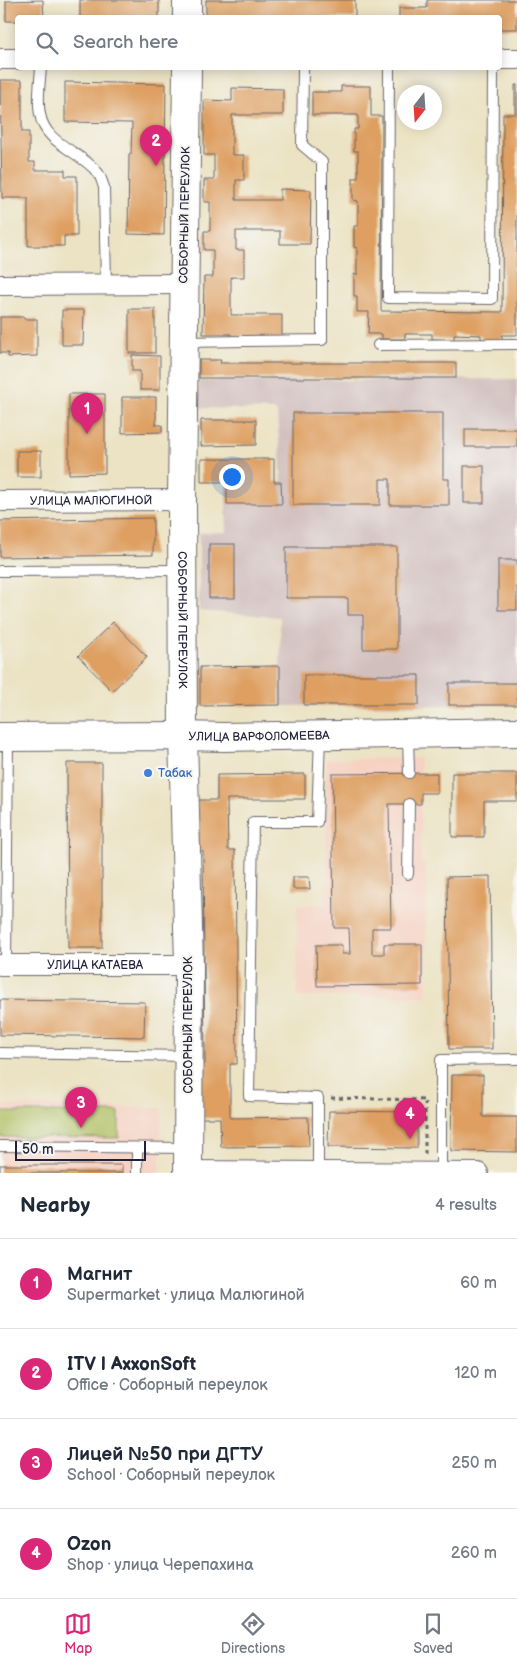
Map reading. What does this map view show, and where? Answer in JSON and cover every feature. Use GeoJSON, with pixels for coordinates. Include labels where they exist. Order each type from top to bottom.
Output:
{"type":"FeatureCollection","features":[{"type":"Feature","properties":{"kind":"street"},"geometry":{"type":"LineString","coordinates":[[187,0],[187,15]]}},
{"type":"Feature","properties":{"kind":"street"},"geometry":{"type":"LineString","coordinates":[[502,59],[517,59]]}},
{"type":"Feature","properties":{"kind":"street"},"geometry":{"type":"LineString","coordinates":[[0,60],[15,60]]}},
{"type":"Feature","properties":{"kind":"street","name":"СОБОРНЫЙ ПЕРЕУЛОК"},"geometry":{"type":"LineString","coordinates":[[186,70],[182,736],[189,965],[188,1164]]}},
{"type":"Feature","properties":{"kind":"street"},"geometry":{"type":"LineString","coordinates":[[0,285],[184,284]]}},
{"type":"Feature","properties":{"kind":"street","name":"УЛИЦА МАЛЮГИНОЙ"},"geometry":{"type":"LineString","coordinates":[[0,502],[182,500]]}},
{"type":"Feature","properties":{"kind":"street","name":"УЛИЦА ВАРФОЛОМЕЕВА"},"geometry":{"type":"LineString","coordinates":[[4,737],[224,737],[517,732]]}},
{"type":"Feature","properties":{"kind":"street","name":"УЛИЦА КАТАЕВА"},"geometry":{"type":"LineString","coordinates":[[3,965],[189,965]]}},
{"type":"Feature","properties":{"kind":"street"},"geometry":{"type":"LineString","coordinates":[[188,1164],[282,1172],[478,1173]]}},
{"type":"Feature","properties":{"kind":"lane"},"geometry":{"type":"LineString","coordinates":[[41,70],[39,112],[43,127],[51,137],[98,173],[104,187],[106,284]]}},
{"type":"Feature","properties":{"kind":"lane"},"geometry":{"type":"LineString","coordinates":[[184,342],[322,340],[322,162],[302,145],[303,70]]}},
{"type":"Feature","properties":{"kind":"lane"},"geometry":{"type":"LineString","coordinates":[[389,70],[388,298],[473,299],[492,299],[493,70]]}},
{"type":"Feature","properties":{"kind":"lane"},"geometry":{"type":"LineString","coordinates":[[378,345],[517,344]]}},
{"type":"Feature","properties":{"kind":"lane"},"geometry":{"type":"LineString","coordinates":[[0,572],[183,570]]}},
{"type":"Feature","properties":{"kind":"lane"},"geometry":{"type":"LineString","coordinates":[[408,734],[409,773]]}},
{"type":"Feature","properties":{"kind":"lane"},"geometry":{"type":"LineString","coordinates":[[318,1172],[318,1098],[249,1096],[253,822],[317,822],[320,735]]}},
{"type":"Feature","properties":{"kind":"lane"},"geometry":{"type":"LineString","coordinates":[[3,965],[4,737]]}},
{"type":"Feature","properties":{"kind":"lane"},"geometry":{"type":"LineString","coordinates":[[408,874],[409,804]]}},
{"type":"Feature","properties":{"kind":"lane"},"geometry":{"type":"LineString","coordinates":[[0,1053],[189,1056]]}},
{"type":"Feature","properties":{"kind":"lane"},"geometry":{"type":"LineString","coordinates":[[441,1173],[441,1060],[517,1058]]}},
{"type":"Feature","properties":{"kind":"lane"},"geometry":{"type":"LineString","coordinates":[[0,1146],[137,1148],[188,1164]]}},
{"type":"Feature","properties":{"kind":"lane"},"geometry":{"type":"LineString","coordinates":[[137,1148],[137,1173]]}},
{"type":"Feature","properties":{"kind":"path"},"geometry":{"type":"LineString","coordinates":[[318,1098],[425,1100],[424,1173]]}},
{"type":"Feature","properties":{"kind":"shaded area"},"geometry":{"type":"Polygon","coordinates":[[[517,379],[517,705],[281,706],[280,617],[199,611],[199,533],[227,532],[225,481],[282,481],[277,413],[274,410],[199,408],[199,381],[517,379]]]}},
{"type":"Feature","properties":{"kind":"shaded area"},"geometry":{"type":"Polygon","coordinates":[[[420,758],[421,862],[426,863],[427,996],[297,997],[297,905],[327,904],[326,759],[420,758]]]}},
{"type":"Feature","properties":{"kind":"shaded area"},"geometry":{"type":"Polygon","coordinates":[[[0,1105],[162,1108],[160,1173],[0,1173],[0,1105]]]}},
{"type":"Feature","properties":{"kind":"green space"},"geometry":{"type":"Polygon","coordinates":[[[0,1112],[119,1112],[119,1138],[0,1137],[0,1112]]]}},
{"type":"Feature","properties":{"kind":"building"},"geometry":{"type":"Polygon","coordinates":[[[43,0],[44,15],[15,15],[15,21],[6,21],[6,1],[43,0]]]}},
{"type":"Feature","properties":{"kind":"building"},"geometry":{"type":"Polygon","coordinates":[[[80,0],[159,0],[159,15],[80,15],[80,0]]]}},
{"type":"Feature","properties":{"kind":"building"},"geometry":{"type":"Polygon","coordinates":[[[206,0],[355,0],[355,15],[206,15],[206,0]]]}},
{"type":"Feature","properties":{"kind":"building"},"geometry":{"type":"Polygon","coordinates":[[[427,0],[517,0],[517,29],[502,29],[502,15],[399,15],[399,8],[427,8],[427,0]]]}},
{"type":"Feature","properties":{"kind":"building"},"geometry":{"type":"Polygon","coordinates":[[[0,80],[22,80],[22,132],[29,132],[29,162],[35,162],[35,170],[65,170],[65,176],[77,176],[77,236],[64,236],[64,246],[28,246],[28,198],[2,198],[0,80]]]}},
{"type":"Feature","properties":{"kind":"building"},"geometry":{"type":"Polygon","coordinates":[[[65,82],[166,84],[164,235],[128,234],[129,154],[131,154],[132,123],[65,122],[65,82]]]}},
{"type":"Feature","properties":{"kind":"building"},"geometry":{"type":"Polygon","coordinates":[[[515,85],[517,85],[517,335],[502,335],[502,340],[481,340],[481,335],[454,334],[454,340],[432,339],[432,334],[405,334],[405,339],[382,339],[382,334],[368,334],[369,312],[357,312],[357,296],[354,296],[354,274],[357,275],[357,248],[354,247],[354,226],[358,226],[358,201],[353,200],[353,178],[358,178],[358,151],[354,151],[354,129],[358,129],[358,115],[312,115],[312,92],[341,92],[341,86],[371,86],[371,116],[382,116],[381,311],[502,312],[503,114],[515,114],[515,85]]]}},
{"type":"Feature","properties":{"kind":"building"},"geometry":{"type":"Polygon","coordinates":[[[232,88],[283,89],[283,115],[232,115],[232,155],[244,155],[244,180],[236,180],[236,200],[280,200],[280,189],[311,190],[310,244],[280,244],[280,231],[236,231],[236,250],[244,250],[244,277],[231,277],[231,315],[282,315],[282,342],[231,342],[231,334],[203,334],[204,277],[213,277],[213,250],[204,250],[204,231],[210,231],[210,202],[204,202],[204,180],[214,180],[214,155],[204,155],[204,100],[232,101],[232,88]]]}},
{"type":"Feature","properties":{"kind":"building"},"geometry":{"type":"Polygon","coordinates":[[[129,309],[155,309],[155,353],[129,353],[129,309]]]}},
{"type":"Feature","properties":{"kind":"building"},"geometry":{"type":"Polygon","coordinates":[[[62,310],[84,310],[83,345],[62,345],[62,310]]]}},
{"type":"Feature","properties":{"kind":"building"},"geometry":{"type":"Polygon","coordinates":[[[0,317],[37,319],[37,356],[8,357],[8,353],[0,353],[0,317]]]}},
{"type":"Feature","properties":{"kind":"building"},"geometry":{"type":"Polygon","coordinates":[[[132,355],[160,356],[160,390],[140,390],[140,371],[132,371],[132,355]]]}},
{"type":"Feature","properties":{"kind":"building"},"geometry":{"type":"Polygon","coordinates":[[[199,360],[221,360],[220,363],[456,363],[456,378],[199,378],[199,360]]]}},
{"type":"Feature","properties":{"kind":"building"},"geometry":{"type":"Polygon","coordinates":[[[69,394],[105,394],[105,473],[69,474],[69,394]]]}},
{"type":"Feature","properties":{"kind":"building"},"geometry":{"type":"Polygon","coordinates":[[[122,397],[156,397],[156,425],[162,425],[162,432],[122,433],[122,397]]]}},
{"type":"Feature","properties":{"kind":"building"},"geometry":{"type":"Polygon","coordinates":[[[293,413],[443,413],[443,479],[449,479],[449,505],[390,505],[390,479],[380,479],[380,505],[293,505],[293,413]]]}},
{"type":"Feature","properties":{"kind":"building"},"geometry":{"type":"Polygon","coordinates":[[[201,420],[256,420],[256,445],[201,446],[201,420]]]}},
{"type":"Feature","properties":{"kind":"building"},"geometry":{"type":"Polygon","coordinates":[[[465,429],[517,429],[517,447],[465,447],[465,429]]]}},
{"type":"Feature","properties":{"kind":"building"},"geometry":{"type":"Polygon","coordinates":[[[17,451],[41,451],[41,477],[17,477],[17,451]]]}},
{"type":"Feature","properties":{"kind":"building"},"geometry":{"type":"Polygon","coordinates":[[[201,459],[274,459],[274,482],[281,482],[282,504],[227,504],[227,482],[201,482],[201,459]]]}},
{"type":"Feature","properties":{"kind":"building"},"geometry":{"type":"Polygon","coordinates":[[[464,466],[484,466],[484,503],[464,503],[464,466]]]}},
{"type":"Feature","properties":{"kind":"building"},"geometry":{"type":"Polygon","coordinates":[[[153,518],[153,555],[0,557],[0,521],[153,518]]]}},
{"type":"Feature","properties":{"kind":"building"},"geometry":{"type":"Polygon","coordinates":[[[209,544],[235,544],[235,598],[209,598],[209,544]]]}},
{"type":"Feature","properties":{"kind":"building"},"geometry":{"type":"Polygon","coordinates":[[[286,547],[397,547],[397,649],[363,649],[363,615],[348,615],[348,598],[286,598],[286,547]]]}},
{"type":"Feature","properties":{"kind":"building"},"geometry":{"type":"Polygon","coordinates":[[[498,560],[517,560],[517,610],[498,610],[498,560]]]}},
{"type":"Feature","properties":{"kind":"building"},"geometry":{"type":"Polygon","coordinates":[[[113,622],[147,657],[112,691],[78,656],[113,622]]]}},
{"type":"Feature","properties":{"kind":"building"},"geometry":{"type":"Polygon","coordinates":[[[280,666],[280,705],[200,706],[200,667],[280,666]]]}},
{"type":"Feature","properties":{"kind":"building"},"geometry":{"type":"Polygon","coordinates":[[[304,675],[419,675],[419,705],[304,705],[304,675]]]}},
{"type":"Feature","properties":{"kind":"building"},"geometry":{"type":"Polygon","coordinates":[[[449,683],[517,683],[517,705],[449,705],[449,683]]]}},
{"type":"Feature","properties":{"kind":"building"},"geometry":{"type":"Polygon","coordinates":[[[67,763],[102,763],[102,948],[68,948],[67,763]]]}},
{"type":"Feature","properties":{"kind":"building"},"geometry":{"type":"Polygon","coordinates":[[[437,773],[437,793],[421,793],[421,804],[389,804],[391,928],[372,928],[372,954],[384,954],[384,944],[422,944],[422,985],[317,986],[316,945],[342,945],[342,954],[350,954],[349,928],[334,928],[332,774],[437,773]]]}},
{"type":"Feature","properties":{"kind":"building"},"geometry":{"type":"Polygon","coordinates":[[[452,773],[517,773],[517,801],[484,801],[484,837],[452,837],[452,773]]]}},
{"type":"Feature","properties":{"kind":"building"},"geometry":{"type":"Polygon","coordinates":[[[305,774],[305,799],[227,799],[228,850],[235,850],[237,1064],[230,1064],[230,1118],[308,1117],[309,1146],[221,1147],[220,1118],[199,1118],[199,1064],[205,1064],[203,851],[197,851],[197,800],[217,800],[217,775],[305,774]]]}},
{"type":"Feature","properties":{"kind":"building"},"geometry":{"type":"Polygon","coordinates":[[[490,876],[492,1049],[449,1049],[447,877],[490,876]]]}},
{"type":"Feature","properties":{"kind":"building"},"geometry":{"type":"Polygon","coordinates":[[[293,877],[309,877],[310,889],[293,889],[293,877]]]}},
{"type":"Feature","properties":{"kind":"building"},"geometry":{"type":"Polygon","coordinates":[[[0,1000],[145,1002],[144,1037],[0,1035],[0,1000]]]}},
{"type":"Feature","properties":{"kind":"building"},"geometry":{"type":"Polygon","coordinates":[[[452,1075],[483,1075],[483,1117],[517,1117],[517,1152],[451,1151],[452,1075]]]}},
{"type":"Feature","properties":{"kind":"building"},"geometry":{"type":"Polygon","coordinates":[[[329,1111],[417,1112],[417,1148],[328,1147],[329,1111]]]}},
{"type":"Feature","properties":{"kind":"building"},"geometry":{"type":"Polygon","coordinates":[[[0,1165],[122,1165],[122,1173],[0,1173],[0,1165]]]}},
{"type":"Feature","properties":{"kind":"place","name":"ITV | AxxonSoft"},"geometry":{"type":"Point","coordinates":[156,166]}},
{"type":"Feature","properties":{"kind":"place","name":"Магнит"},"geometry":{"type":"Point","coordinates":[87,434]}},
{"type":"Feature","properties":{"kind":"place","name":"Табак"},"geometry":{"type":"Point","coordinates":[148,773]}},
{"type":"Feature","properties":{"kind":"place","name":"Лицей №50 при ДГТУ"},"geometry":{"type":"Point","coordinates":[81,1128]}},
{"type":"Feature","properties":{"kind":"place","name":"Ozon"},"geometry":{"type":"Point","coordinates":[410,1139]}}]}
